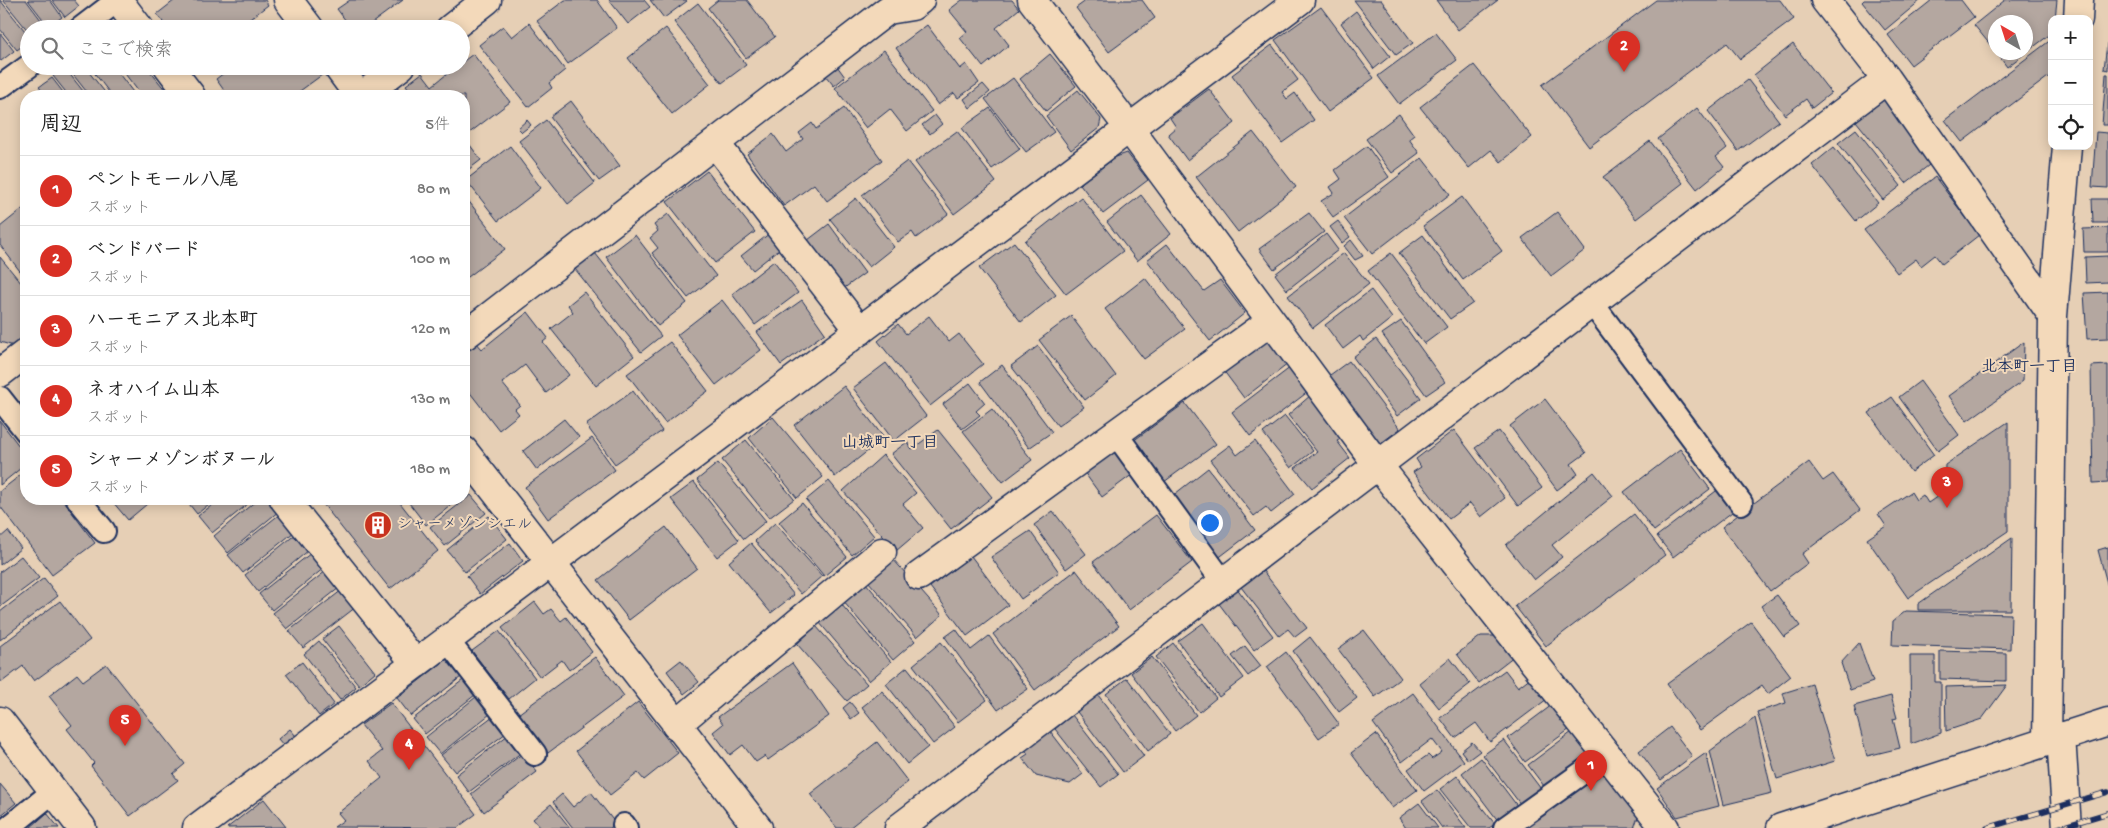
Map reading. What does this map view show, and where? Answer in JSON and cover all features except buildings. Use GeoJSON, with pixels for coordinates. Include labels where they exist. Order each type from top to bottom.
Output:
{"type":"FeatureCollection","features":[{"type":"Feature","properties":{"kind":"street"},"geometry":{"type":"LineString","coordinates":[[118,0],[133,20]]}},
{"type":"Feature","properties":{"kind":"street"},"geometry":{"type":"LineString","coordinates":[[288,0],[303,20]]}},
{"type":"Feature","properties":{"kind":"street"},"geometry":{"type":"LineString","coordinates":[[462,20],[488,0]]}},
{"type":"Feature","properties":{"kind":"street"},"geometry":{"type":"LineString","coordinates":[[470,331],[888,10],[912,6],[920,0]]}},
{"type":"Feature","properties":{"kind":"street"},"geometry":{"type":"LineString","coordinates":[[1032,0],[1377,464],[1665,828]]}},
{"type":"Feature","properties":{"kind":"street"},"geometry":{"type":"LineString","coordinates":[[197,828],[1300,0]]}},
{"type":"Feature","properties":{"kind":"street"},"geometry":{"type":"LineString","coordinates":[[2078,15],[2079,0]]}},
{"type":"Feature","properties":{"kind":"street"},"geometry":{"type":"LineString","coordinates":[[1831,2],[2053,316]]}},
{"type":"Feature","properties":{"kind":"street"},"geometry":{"type":"LineString","coordinates":[[175,75],[186,90]]}},
{"type":"Feature","properties":{"kind":"street"},"geometry":{"type":"LineString","coordinates":[[344,75],[355,90]]}},
{"type":"Feature","properties":{"kind":"street"},"geometry":{"type":"LineString","coordinates":[[368,90],[389,75]]}},
{"type":"Feature","properties":{"kind":"street"},"geometry":{"type":"LineString","coordinates":[[899,828],[1887,79]]}},
{"type":"Feature","properties":{"kind":"street"},"geometry":{"type":"LineString","coordinates":[[716,143],[860,331]]}},
{"type":"Feature","properties":{"kind":"street"},"geometry":{"type":"LineString","coordinates":[[2067,150],[2053,316],[2054,738],[2067,828]]}},
{"type":"Feature","properties":{"kind":"street"},"geometry":{"type":"LineString","coordinates":[[919,576],[1271,321]]}},
{"type":"Feature","properties":{"kind":"street"},"geometry":{"type":"LineString","coordinates":[[1,369],[20,357]]}},
{"type":"Feature","properties":{"kind":"street"},"geometry":{"type":"LineString","coordinates":[[470,459],[758,828]]}},
{"type":"Feature","properties":{"kind":"street"},"geometry":{"type":"LineString","coordinates":[[289,505],[416,664]]}},
{"type":"Feature","properties":{"kind":"street"},"geometry":{"type":"LineString","coordinates":[[676,725],[882,552]]}},
{"type":"Feature","properties":{"kind":"street"},"geometry":{"type":"LineString","coordinates":[[0,721],[82,828]]}},
{"type":"Feature","properties":{"kind":"street"},"geometry":{"type":"LineString","coordinates":[[1781,828],[2108,722]]}},
{"type":"Feature","properties":{"kind":"lane"},"geometry":{"type":"LineString","coordinates":[[92,20],[118,0]]}},
{"type":"Feature","properties":{"kind":"lane"},"geometry":{"type":"LineString","coordinates":[[0,87],[20,73]]}},
{"type":"Feature","properties":{"kind":"lane"},"geometry":{"type":"LineString","coordinates":[[1592,303],[1740,503]]}},
{"type":"Feature","properties":{"kind":"lane"},"geometry":{"type":"LineString","coordinates":[[0,398],[20,424]]}},
{"type":"Feature","properties":{"kind":"lane"},"geometry":{"type":"LineString","coordinates":[[1116,434],[1222,582]]}},
{"type":"Feature","properties":{"kind":"lane"},"geometry":{"type":"LineString","coordinates":[[83,505],[104,532]]}},
{"type":"Feature","properties":{"kind":"lane"},"geometry":{"type":"LineString","coordinates":[[448,641],[535,754]]}},
{"type":"Feature","properties":{"kind":"lane"},"geometry":{"type":"LineString","coordinates":[[1505,828],[1607,755]]}},
{"type":"Feature","properties":{"kind":"lane"},"geometry":{"type":"LineString","coordinates":[[8,828],[54,791]]}},
{"type":"Feature","properties":{"kind":"railway"},"geometry":{"type":"LineString","coordinates":[[1987,828],[2108,792]]}},
{"type":"Feature","properties":{"kind":"railway"},"geometry":{"type":"LineString","coordinates":[[2058,828],[2108,813]]}},
{"type":"Feature","properties":{"kind":"place","name":"ベンドバード"},"geometry":{"type":"Point","coordinates":[1624,72]}},
{"type":"Feature","properties":{"kind":"place","name":"ハーモニアス北本町"},"geometry":{"type":"Point","coordinates":[1947,508]}},
{"type":"Feature","properties":{"kind":"place","name":"シャーメゾンシエル"},"geometry":{"type":"Point","coordinates":[378,525]}},
{"type":"Feature","properties":{"kind":"place","name":"シャーメゾンボヌール"},"geometry":{"type":"Point","coordinates":[125,746]}},
{"type":"Feature","properties":{"kind":"place","name":"ネオハイム山本"},"geometry":{"type":"Point","coordinates":[409,770]}},
{"type":"Feature","properties":{"kind":"place","name":"ペントモール八尾"},"geometry":{"type":"Point","coordinates":[1591,791]}},
{"type":"Feature","properties":{"kind":"district","name":"北本町一丁目"},"geometry":{"type":"Point","coordinates":[2029,368]}},
{"type":"Feature","properties":{"kind":"district","name":"山城町一丁目"},"geometry":{"type":"Point","coordinates":[890,444]}}]}
